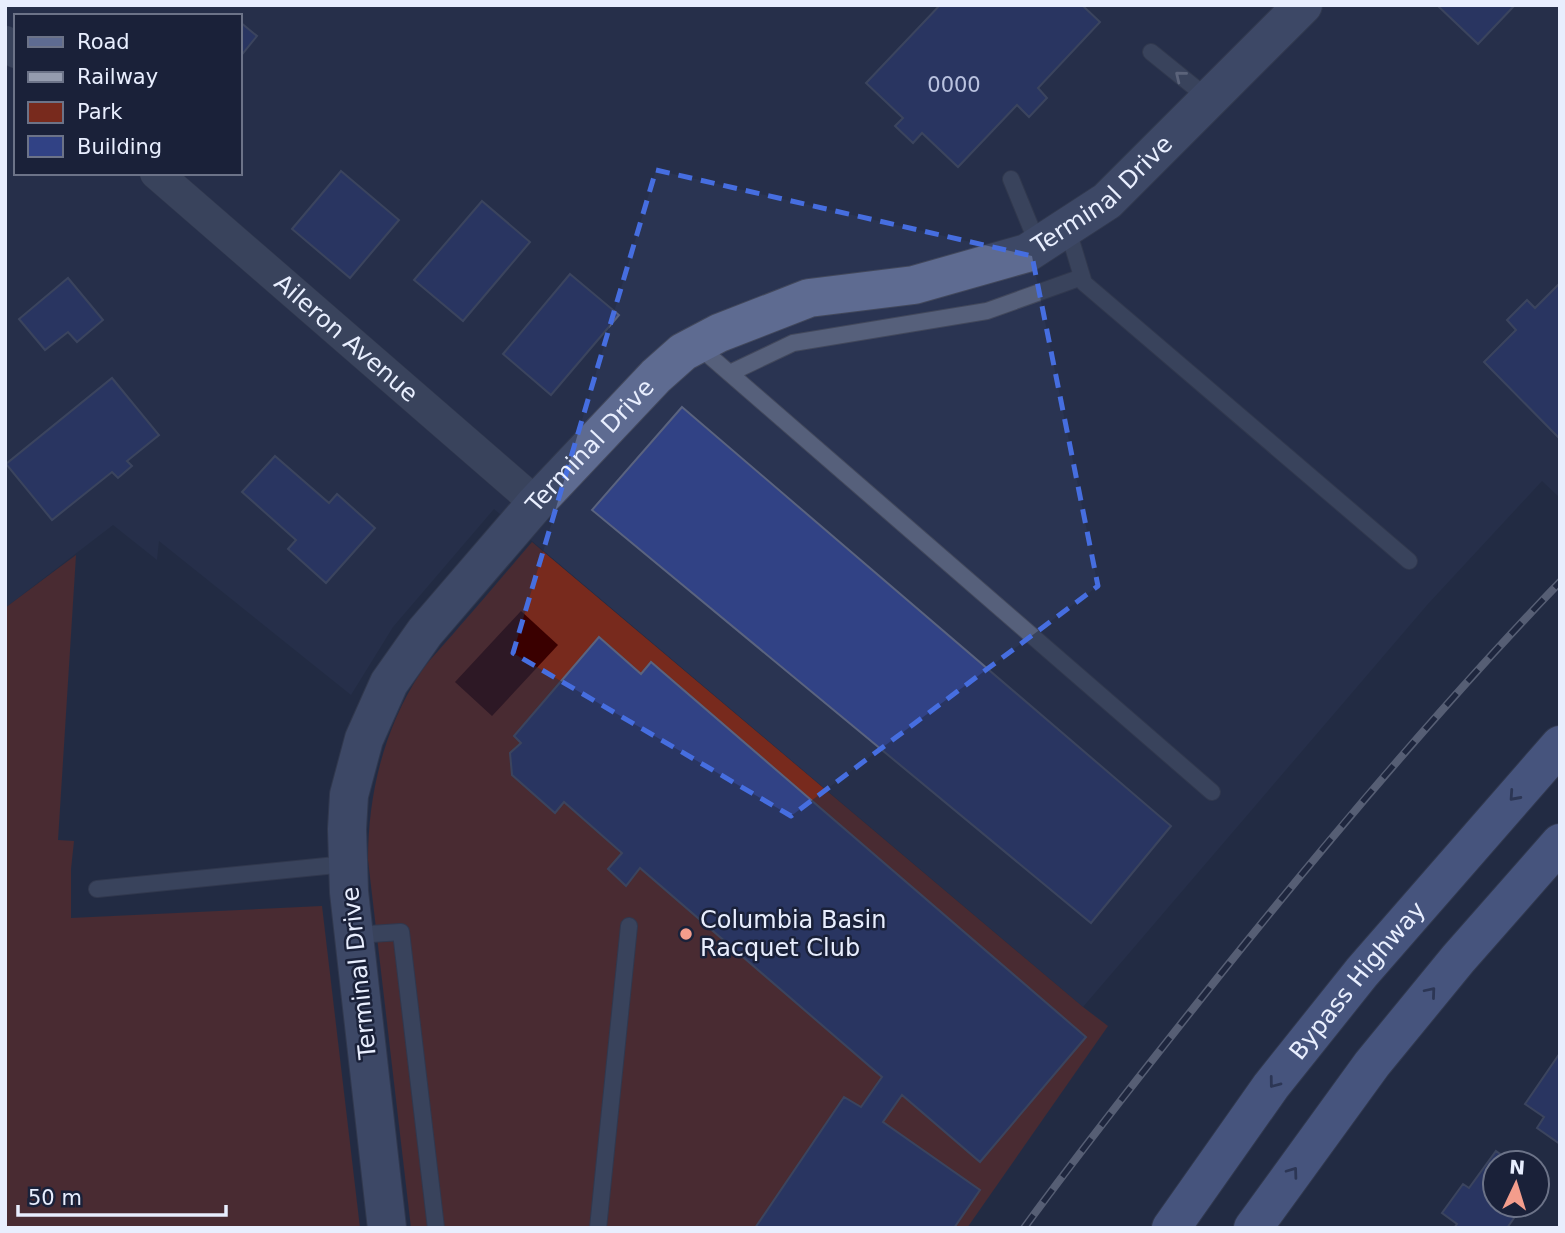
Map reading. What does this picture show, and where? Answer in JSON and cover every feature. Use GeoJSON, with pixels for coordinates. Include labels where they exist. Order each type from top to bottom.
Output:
{"type":"FeatureCollection","features":[{"type":"Feature","properties":{"kind":"highway","name":"Bypass Highway"},"geometry":{"type":"LineString","coordinates":[[1171,1228],[1271,1086],[1362,972],[1560,746]]}},
{"type":"Feature","properties":{"kind":"highway"},"geometry":{"type":"LineString","coordinates":[[1253,1228],[1371,1064],[1560,843]]}},
{"type":"Feature","properties":{"kind":"street","name":"Terminal Drive"},"geometry":{"type":"LineString","coordinates":[[387,1228],[346,864],[349,795],[364,739],[389,683],[425,632],[536,503],[656,376],[683,352],[719,333],[809,298],[915,285],[1027,253],[1107,201],[1303,5]]}},
{"type":"Feature","properties":{"kind":"street","name":"Aileron Avenue"},"geometry":{"type":"LineString","coordinates":[[158,175],[536,503]]}},
{"type":"Feature","properties":{"kind":"lane"},"geometry":{"type":"LineString","coordinates":[[1151,52],[1209,99]]}},
{"type":"Feature","properties":{"kind":"lane"},"geometry":{"type":"LineString","coordinates":[[1011,179],[1082,277],[1084,284],[1409,561]]}},
{"type":"Feature","properties":{"kind":"lane"},"geometry":{"type":"LineString","coordinates":[[730,373],[793,343],[987,311],[1082,277]]}},
{"type":"Feature","properties":{"kind":"lane"},"geometry":{"type":"LineString","coordinates":[[697,345],[1212,792]]}},
{"type":"Feature","properties":{"kind":"lane"},"geometry":{"type":"LineString","coordinates":[[97,889],[346,864]]}},
{"type":"Feature","properties":{"kind":"lane"},"geometry":{"type":"LineString","coordinates":[[598,1228],[629,926]]}},
{"type":"Feature","properties":{"kind":"lane"},"geometry":{"type":"LineString","coordinates":[[355,935],[401,932],[436,1228]]}},
{"type":"Feature","properties":{"kind":"highlighted area"},"geometry":{"type":"Polygon","coordinates":[[[656,170],[1032,256],[1098,586],[791,816],[513,653],[656,170]]]}},
{"type":"Feature","properties":{"kind":"shaded area"},"geometry":{"type":"Polygon","coordinates":[[[5,5],[1560,5],[1560,498],[1542,481],[1428,604],[1083,1007],[494,509],[393,627],[351,695],[159,541],[157,560],[113,525],[5,608],[5,5]]]}},
{"type":"Feature","properties":{"kind":"shaded area"},"geometry":{"type":"Polygon","coordinates":[[[521,611],[558,645],[492,716],[455,682],[521,611]]]}},
{"type":"Feature","properties":{"kind":"green space","name":"Columbia Basin Racquet Club"},"geometry":{"type":"Polygon","coordinates":[[[532,542],[1108,1026],[967,1228],[411,1228],[368,860],[375,786],[397,716],[421,672],[532,542]]]}},
{"type":"Feature","properties":{"kind":"green space"},"geometry":{"type":"Polygon","coordinates":[[[76,555],[58,840],[74,841],[71,918],[322,906],[360,1228],[5,1228],[5,608],[76,555]]]}},
{"type":"Feature","properties":{"kind":"building"},"geometry":{"type":"Polygon","coordinates":[[[940,5],[1082,5],[1100,22],[1038,88],[1047,98],[1029,117],[1017,105],[958,167],[922,133],[913,143],[895,126],[903,118],[866,83],[940,5]]]}},
{"type":"Feature","properties":{"kind":"building"},"geometry":{"type":"Polygon","coordinates":[[[1515,5],[1478,44],[1439,7],[1515,5]]]}},
{"type":"Feature","properties":{"kind":"building"},"geometry":{"type":"Polygon","coordinates":[[[242,24],[257,36],[242,55],[242,24]]]}},
{"type":"Feature","properties":{"kind":"building"},"geometry":{"type":"Polygon","coordinates":[[[341,171],[399,220],[350,278],[292,229],[341,171]]]}},
{"type":"Feature","properties":{"kind":"building"},"geometry":{"type":"Polygon","coordinates":[[[482,201],[530,242],[463,321],[414,280],[482,201]]]}},
{"type":"Feature","properties":{"kind":"building"},"geometry":{"type":"Polygon","coordinates":[[[570,274],[619,315],[551,395],[503,354],[570,274]]]}},
{"type":"Feature","properties":{"kind":"building"},"geometry":{"type":"Polygon","coordinates":[[[68,278],[103,320],[77,342],[68,332],[45,350],[19,319],[68,278]]]}},
{"type":"Feature","properties":{"kind":"building"},"geometry":{"type":"Polygon","coordinates":[[[1560,283],[1560,439],[1484,362],[1516,330],[1507,320],[1527,300],[1535,308],[1560,283]]]}},
{"type":"Feature","properties":{"kind":"building"},"geometry":{"type":"Polygon","coordinates":[[[112,378],[159,435],[127,461],[132,466],[118,478],[112,472],[52,520],[6,464],[112,378]]]}},
{"type":"Feature","properties":{"kind":"building"},"geometry":{"type":"Polygon","coordinates":[[[682,407],[1171,826],[1091,923],[592,510],[682,407]]]}},
{"type":"Feature","properties":{"kind":"building"},"geometry":{"type":"Polygon","coordinates":[[[275,456],[329,503],[337,494],[375,528],[326,583],[288,549],[296,540],[242,492],[275,456]]]}},
{"type":"Feature","properties":{"kind":"building"},"geometry":{"type":"Polygon","coordinates":[[[599,637],[641,674],[651,662],[1086,1037],[980,1162],[902,1095],[883,1122],[980,1190],[954,1228],[755,1228],[844,1097],[861,1107],[882,1077],[640,868],[626,886],[608,869],[622,853],[564,802],[555,813],[512,775],[510,753],[521,743],[514,736],[599,637]]]}},
{"type":"Feature","properties":{"kind":"building"},"geometry":{"type":"Polygon","coordinates":[[[1560,1053],[1560,1144],[1537,1128],[1544,1117],[1525,1104],[1560,1053]]]}},
{"type":"Feature","properties":{"kind":"building"},"geometry":{"type":"Polygon","coordinates":[[[1481,1172],[1481,1219],[1513,1219],[1507,1228],[1454,1228],[1457,1224],[1442,1213],[1463,1184],[1469,1188],[1481,1172]]]}},
{"type":"Feature","properties":{"kind":"railway"},"geometry":{"type":"LineString","coordinates":[[1024,1228],[1145,1070],[1301,875],[1428,726],[1560,582]]}},
{"type":"Feature","properties":{"kind":"place","name":"Columbia Basin Racquet Club"},"geometry":{"type":"Point","coordinates":[686,934]}}]}
